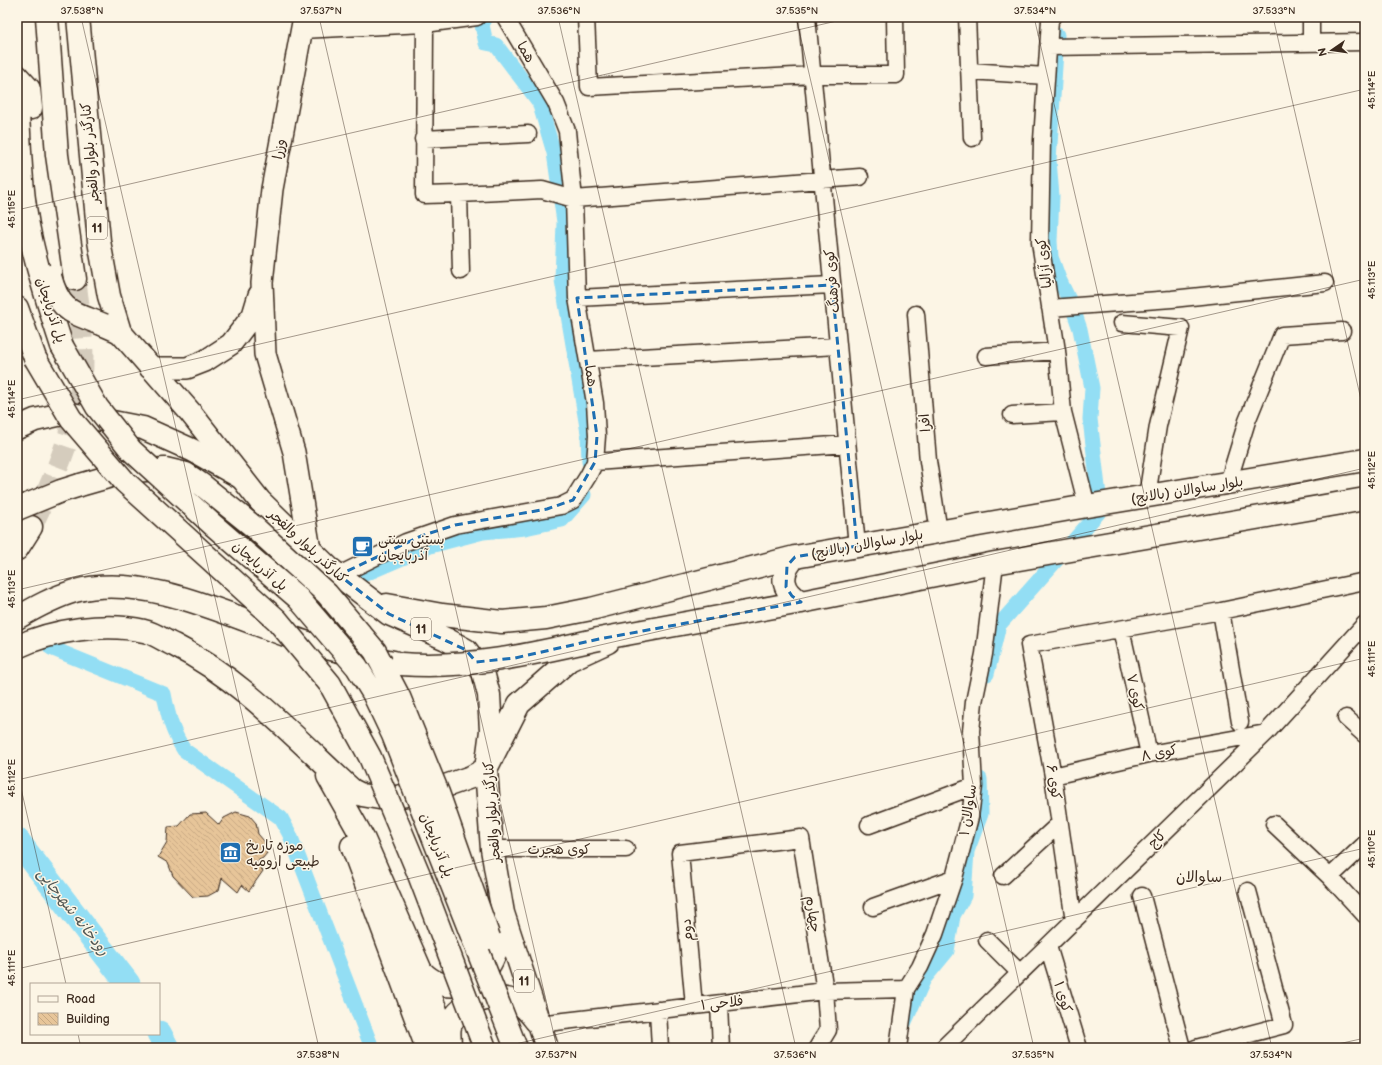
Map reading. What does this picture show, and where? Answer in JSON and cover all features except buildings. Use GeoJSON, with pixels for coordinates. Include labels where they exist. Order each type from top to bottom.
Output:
{"type":"FeatureCollection","features":[{"type":"Feature","properties":{"kind":"main road","name":"11"},"geometry":{"type":"LineString","coordinates":[[47,17],[58,155],[75,279]]}},
{"type":"Feature","properties":{"kind":"main road","name":"کنارگذر بلوار والفجر"},"geometry":{"type":"LineString","coordinates":[[78,17],[89,155],[99,241],[109,296],[112,329],[190,412],[260,501],[310,550],[389,614],[446,639],[466,650],[483,672],[489,695],[491,731],[486,769],[492,849],[503,913],[547,1048]]}},
{"type":"Feature","properties":{"kind":"main road"},"geometry":{"type":"LineString","coordinates":[[17,76],[29,89],[40,208],[54,293],[67,310],[112,329]]}},
{"type":"Feature","properties":{"kind":"main road","name":"پل آذربایجان"},"geometry":{"type":"LineString","coordinates":[[17,96],[22,180],[29,234],[42,288],[62,346],[97,407],[131,450],[212,524],[298,598],[357,667],[373,693],[393,735],[517,1048]]}},
{"type":"Feature","properties":{"kind":"main road","name":"پل آذربایجان"},"geometry":{"type":"LineString","coordinates":[[17,308],[35,358],[71,419],[125,482],[277,620],[330,684],[370,757],[418,872],[485,1048]]}},
{"type":"Feature","properties":{"kind":"main road","name":"11"},"geometry":{"type":"LineString","coordinates":[[17,428],[35,420],[67,414],[143,428],[192,450],[242,478]]}},
{"type":"Feature","properties":{"kind":"main road","name":"بلوار ساوالان (بالانج)"},"geometry":{"type":"LineString","coordinates":[[373,602],[442,615],[502,622],[546,618],[591,609],[794,557],[1087,506],[1365,460]]}},
{"type":"Feature","properties":{"kind":"main road"},"geometry":{"type":"LineString","coordinates":[[17,509],[61,491],[129,471],[165,469],[186,474],[202,485],[254,528],[327,594],[375,651],[399,697],[438,793],[461,855],[497,963],[517,1048]]}},
{"type":"Feature","properties":{"kind":"main road"},"geometry":{"type":"LineString","coordinates":[[17,618],[42,603],[76,591],[105,587],[134,587],[223,611],[310,643],[401,664],[459,664],[515,658],[599,639],[801,602],[996,563],[1365,499]]}},
{"type":"Feature","properties":{"kind":"main road"},"geometry":{"type":"LineString","coordinates":[[17,549],[31,527]]}},
{"type":"Feature","properties":{"kind":"main road"},"geometry":{"type":"LineString","coordinates":[[794,557],[787,566],[784,576],[786,587],[792,596],[801,602]]}},
{"type":"Feature","properties":{"kind":"main road"},"geometry":{"type":"LineString","coordinates":[[17,647],[30,641],[52,635],[102,627],[145,631],[195,656],[218,670],[257,702],[352,790],[362,795],[385,799],[434,790],[471,777],[486,769],[518,704],[569,660],[627,634]]}},
{"type":"Feature","properties":{"kind":"main road"},"geometry":{"type":"LineString","coordinates":[[320,761],[364,840],[421,971],[450,1048]]}},
{"type":"Feature","properties":{"kind":"main road"},"geometry":{"type":"LineString","coordinates":[[320,761],[427,1048]]}},
{"type":"Feature","properties":{"kind":"main road","name":"11"},"geometry":{"type":"LineString","coordinates":[[421,971],[431,980],[441,984],[460,985],[477,978],[490,965],[497,944],[503,913]]}},
{"type":"Feature","properties":{"kind":"main road"},"geometry":{"type":"LineString","coordinates":[[450,1048],[450,1029],[455,1016],[470,1004],[483,999],[507,999],[517,1002],[527,1009],[538,1024]]}},
{"type":"Feature","properties":{"kind":"street"},"geometry":{"type":"LineString","coordinates":[[302,24],[477,17]]}},
{"type":"Feature","properties":{"kind":"street","name":"هما"},"geometry":{"type":"LineString","coordinates":[[340,575],[406,542],[455,524],[561,506],[573,500],[595,462],[597,436],[596,410],[578,298],[574,198],[567,131],[563,117],[556,103],[505,17]]}},
{"type":"Feature","properties":{"kind":"street"},"geometry":{"type":"LineString","coordinates":[[586,17],[589,87],[813,75],[896,75],[895,17]]}},
{"type":"Feature","properties":{"kind":"street","name":"کوی فرهنگ"},"geometry":{"type":"LineString","coordinates":[[807,17],[857,546]]}},
{"type":"Feature","properties":{"kind":"street"},"geometry":{"type":"LineString","coordinates":[[967,17],[972,138]]}},
{"type":"Feature","properties":{"kind":"street","name":"کوی آزالیا"},"geometry":{"type":"LineString","coordinates":[[1052,17],[1050,20],[1042,140],[1040,242],[1057,351],[1063,412],[1087,506]]}},
{"type":"Feature","properties":{"kind":"street"},"geometry":{"type":"LineString","coordinates":[[1311,17],[1311,43]]}},
{"type":"Feature","properties":{"kind":"street"},"geometry":{"type":"LineString","coordinates":[[426,20],[423,139],[424,195],[542,190],[574,198],[860,177]]}},
{"type":"Feature","properties":{"kind":"street","name":"وزرا"},"geometry":{"type":"LineString","coordinates":[[262,283],[272,189],[302,24]]}},
{"type":"Feature","properties":{"kind":"street"},"geometry":{"type":"LineString","coordinates":[[1048,47],[1365,42]]}},
{"type":"Feature","properties":{"kind":"street"},"geometry":{"type":"LineString","coordinates":[[969,71],[1046,76]]}},
{"type":"Feature","properties":{"kind":"street"},"geometry":{"type":"LineString","coordinates":[[423,139],[528,134]]}},
{"type":"Feature","properties":{"kind":"street"},"geometry":{"type":"LineString","coordinates":[[459,194],[461,271]]}},
{"type":"Feature","properties":{"kind":"street"},"geometry":{"type":"LineString","coordinates":[[150,368],[187,368],[205,361],[231,344],[252,315],[262,283]]}},
{"type":"Feature","properties":{"kind":"street"},"geometry":{"type":"LineString","coordinates":[[262,283],[265,354],[294,452],[310,550]]}},
{"type":"Feature","properties":{"kind":"street"},"geometry":{"type":"LineString","coordinates":[[1050,308],[1172,299],[1325,283]]}},
{"type":"Feature","properties":{"kind":"street"},"geometry":{"type":"LineString","coordinates":[[578,298],[832,285]]}},
{"type":"Feature","properties":{"kind":"street","name":"افرا"},"geometry":{"type":"LineString","coordinates":[[916,314],[928,461],[939,532]]}},
{"type":"Feature","properties":{"kind":"street"},"geometry":{"type":"LineString","coordinates":[[1122,323],[1181,328],[1158,426],[1147,496]]}},
{"type":"Feature","properties":{"kind":"street"},"geometry":{"type":"LineString","coordinates":[[1228,483],[1247,421],[1282,335],[1342,331]]}},
{"type":"Feature","properties":{"kind":"street"},"geometry":{"type":"LineString","coordinates":[[588,360],[838,346]]}},
{"type":"Feature","properties":{"kind":"street"},"geometry":{"type":"LineString","coordinates":[[986,356],[1057,351]]}},
{"type":"Feature","properties":{"kind":"street"},"geometry":{"type":"LineString","coordinates":[[1012,415],[1063,412]]}},
{"type":"Feature","properties":{"kind":"street"},"geometry":{"type":"LineString","coordinates":[[595,462],[847,444]]}},
{"type":"Feature","properties":{"kind":"street","name":"ساوالان ۱"},"geometry":{"type":"LineString","coordinates":[[898,1048],[906,989],[920,967],[935,934],[954,878],[970,817],[974,786],[971,731],[974,702],[984,654],[996,563]]}},
{"type":"Feature","properties":{"kind":"street"},"geometry":{"type":"LineString","coordinates":[[1121,629],[1221,612],[1365,581]]}},
{"type":"Feature","properties":{"kind":"street"},"geometry":{"type":"LineString","coordinates":[[1221,612],[1240,722]]}},
{"type":"Feature","properties":{"kind":"street","name":"کاج"},"geometry":{"type":"LineString","coordinates":[[943,1048],[1266,733],[1365,624]]}},
{"type":"Feature","properties":{"kind":"street","name":"کوی ۶"},"geometry":{"type":"LineString","coordinates":[[1074,921],[1053,776],[1028,645],[1121,629]]}},
{"type":"Feature","properties":{"kind":"street","name":"کوی ۷"},"geometry":{"type":"LineString","coordinates":[[1121,629],[1149,754]]}},
{"type":"Feature","properties":{"kind":"street"},"geometry":{"type":"LineString","coordinates":[[1346,718],[1365,735]]}},
{"type":"Feature","properties":{"kind":"street","name":"کوی ۸"},"geometry":{"type":"LineString","coordinates":[[1053,776],[1149,754],[1266,733]]}},
{"type":"Feature","properties":{"kind":"street"},"geometry":{"type":"LineString","coordinates":[[869,825],[974,786]]}},
{"type":"Feature","properties":{"kind":"street"},"geometry":{"type":"LineString","coordinates":[[1004,876],[1059,824]]}},
{"type":"Feature","properties":{"kind":"street"},"geometry":{"type":"LineString","coordinates":[[1274,824],[1330,877],[1365,915]]}},
{"type":"Feature","properties":{"kind":"street","name":"دوم"},"geometry":{"type":"LineString","coordinates":[[694,1006],[680,853],[801,838]]}},
{"type":"Feature","properties":{"kind":"street","name":"چهارم"},"geometry":{"type":"LineString","coordinates":[[801,838],[825,991],[828,1030],[817,1048]]}},
{"type":"Feature","properties":{"kind":"street"},"geometry":{"type":"LineString","coordinates":[[1330,877],[1365,844]]}},
{"type":"Feature","properties":{"kind":"street","name":"کوی هجرت"},"geometry":{"type":"LineString","coordinates":[[492,849],[626,849]]}},
{"type":"Feature","properties":{"kind":"street"},"geometry":{"type":"LineString","coordinates":[[873,907],[954,878]]}},
{"type":"Feature","properties":{"kind":"street"},"geometry":{"type":"LineString","coordinates":[[1196,1048],[1250,1041],[1284,1025],[1248,892]]}},
{"type":"Feature","properties":{"kind":"street"},"geometry":{"type":"LineString","coordinates":[[1142,896],[1182,1048]]}},
{"type":"Feature","properties":{"kind":"street"},"geometry":{"type":"LineString","coordinates":[[987,940],[1020,973]]}},
{"type":"Feature","properties":{"kind":"street","name":"کوی ۱"},"geometry":{"type":"LineString","coordinates":[[1048,946],[1079,1048]]}},
{"type":"Feature","properties":{"kind":"street","name":"فلاحی ۱"},"geometry":{"type":"LineString","coordinates":[[538,1024],[825,991],[906,989]]}},
{"type":"Feature","properties":{"kind":"street"},"geometry":{"type":"LineString","coordinates":[[719,1004],[721,1048]]}},
{"type":"Feature","properties":{"kind":"street"},"geometry":{"type":"LineString","coordinates":[[658,1010],[660,1048]]}},
{"type":"Feature","properties":{"kind":"highlighted area"},"geometry":{"type":"Polygon","coordinates":[[[832,285],[857,546],[795,557],[787,566],[786,587],[792,596],[801,602],[599,639],[515,658],[476,662],[466,650],[389,614],[339,575],[421,536],[455,525],[547,509],[573,500],[595,462],[597,436],[577,298],[832,285]]]}},
{"type":"Feature","properties":{"kind":"waterway"},"geometry":{"type":"LineString","coordinates":[[486,17],[482,25],[486,43],[496,45],[539,102],[554,153],[564,222],[562,280],[588,433],[589,462]]}},
{"type":"Feature","properties":{"kind":"waterway"},"geometry":{"type":"LineString","coordinates":[[987,674],[999,625],[1099,512],[1100,504],[1090,419],[1092,388],[1080,329],[1051,257],[1050,241],[1052,196],[1049,160],[1057,35]]}},
{"type":"Feature","properties":{"kind":"waterway"},"geometry":{"type":"LineString","coordinates":[[343,577],[365,574],[430,546],[483,532],[525,528],[562,520],[584,495]]}},
{"type":"Feature","properties":{"kind":"waterway"},"geometry":{"type":"LineString","coordinates":[[51,648],[164,694],[171,723],[176,737],[184,750],[281,818],[290,835],[372,1048]]}},
{"type":"Feature","properties":{"kind":"waterway"},"geometry":{"type":"LineString","coordinates":[[903,1026],[924,979],[947,951],[953,916],[964,896],[967,851],[981,814],[980,779]]}},
{"type":"Feature","properties":{"kind":"waterway","name":"رودخانه شهرچایی"},"geometry":{"type":"LineString","coordinates":[[17,840],[127,983]]}},
{"type":"Feature","properties":{"kind":"waterway","name":"رودخانه شهرچایی"},"geometry":{"type":"LineString","coordinates":[[160,1035],[167,1048]]}},
{"type":"Feature","properties":{"kind":"tunnel"},"geometry":{"type":"LineString","coordinates":[[31,527],[61,458],[71,429],[80,395],[82,347],[75,279]]}},
{"type":"Feature","properties":{"kind":"place","name":"بستنی سنتی آذربایجان"},"geometry":{"type":"Point","coordinates":[363,547]}},
{"type":"Feature","properties":{"kind":"place","name":"موزه تاریخ طبیعی ارومیه"},"geometry":{"type":"Point","coordinates":[231,853]}},
{"type":"Feature","properties":{"kind":"district","name":"ساوالان"},"geometry":{"type":"Point","coordinates":[1199,877]}}]}
